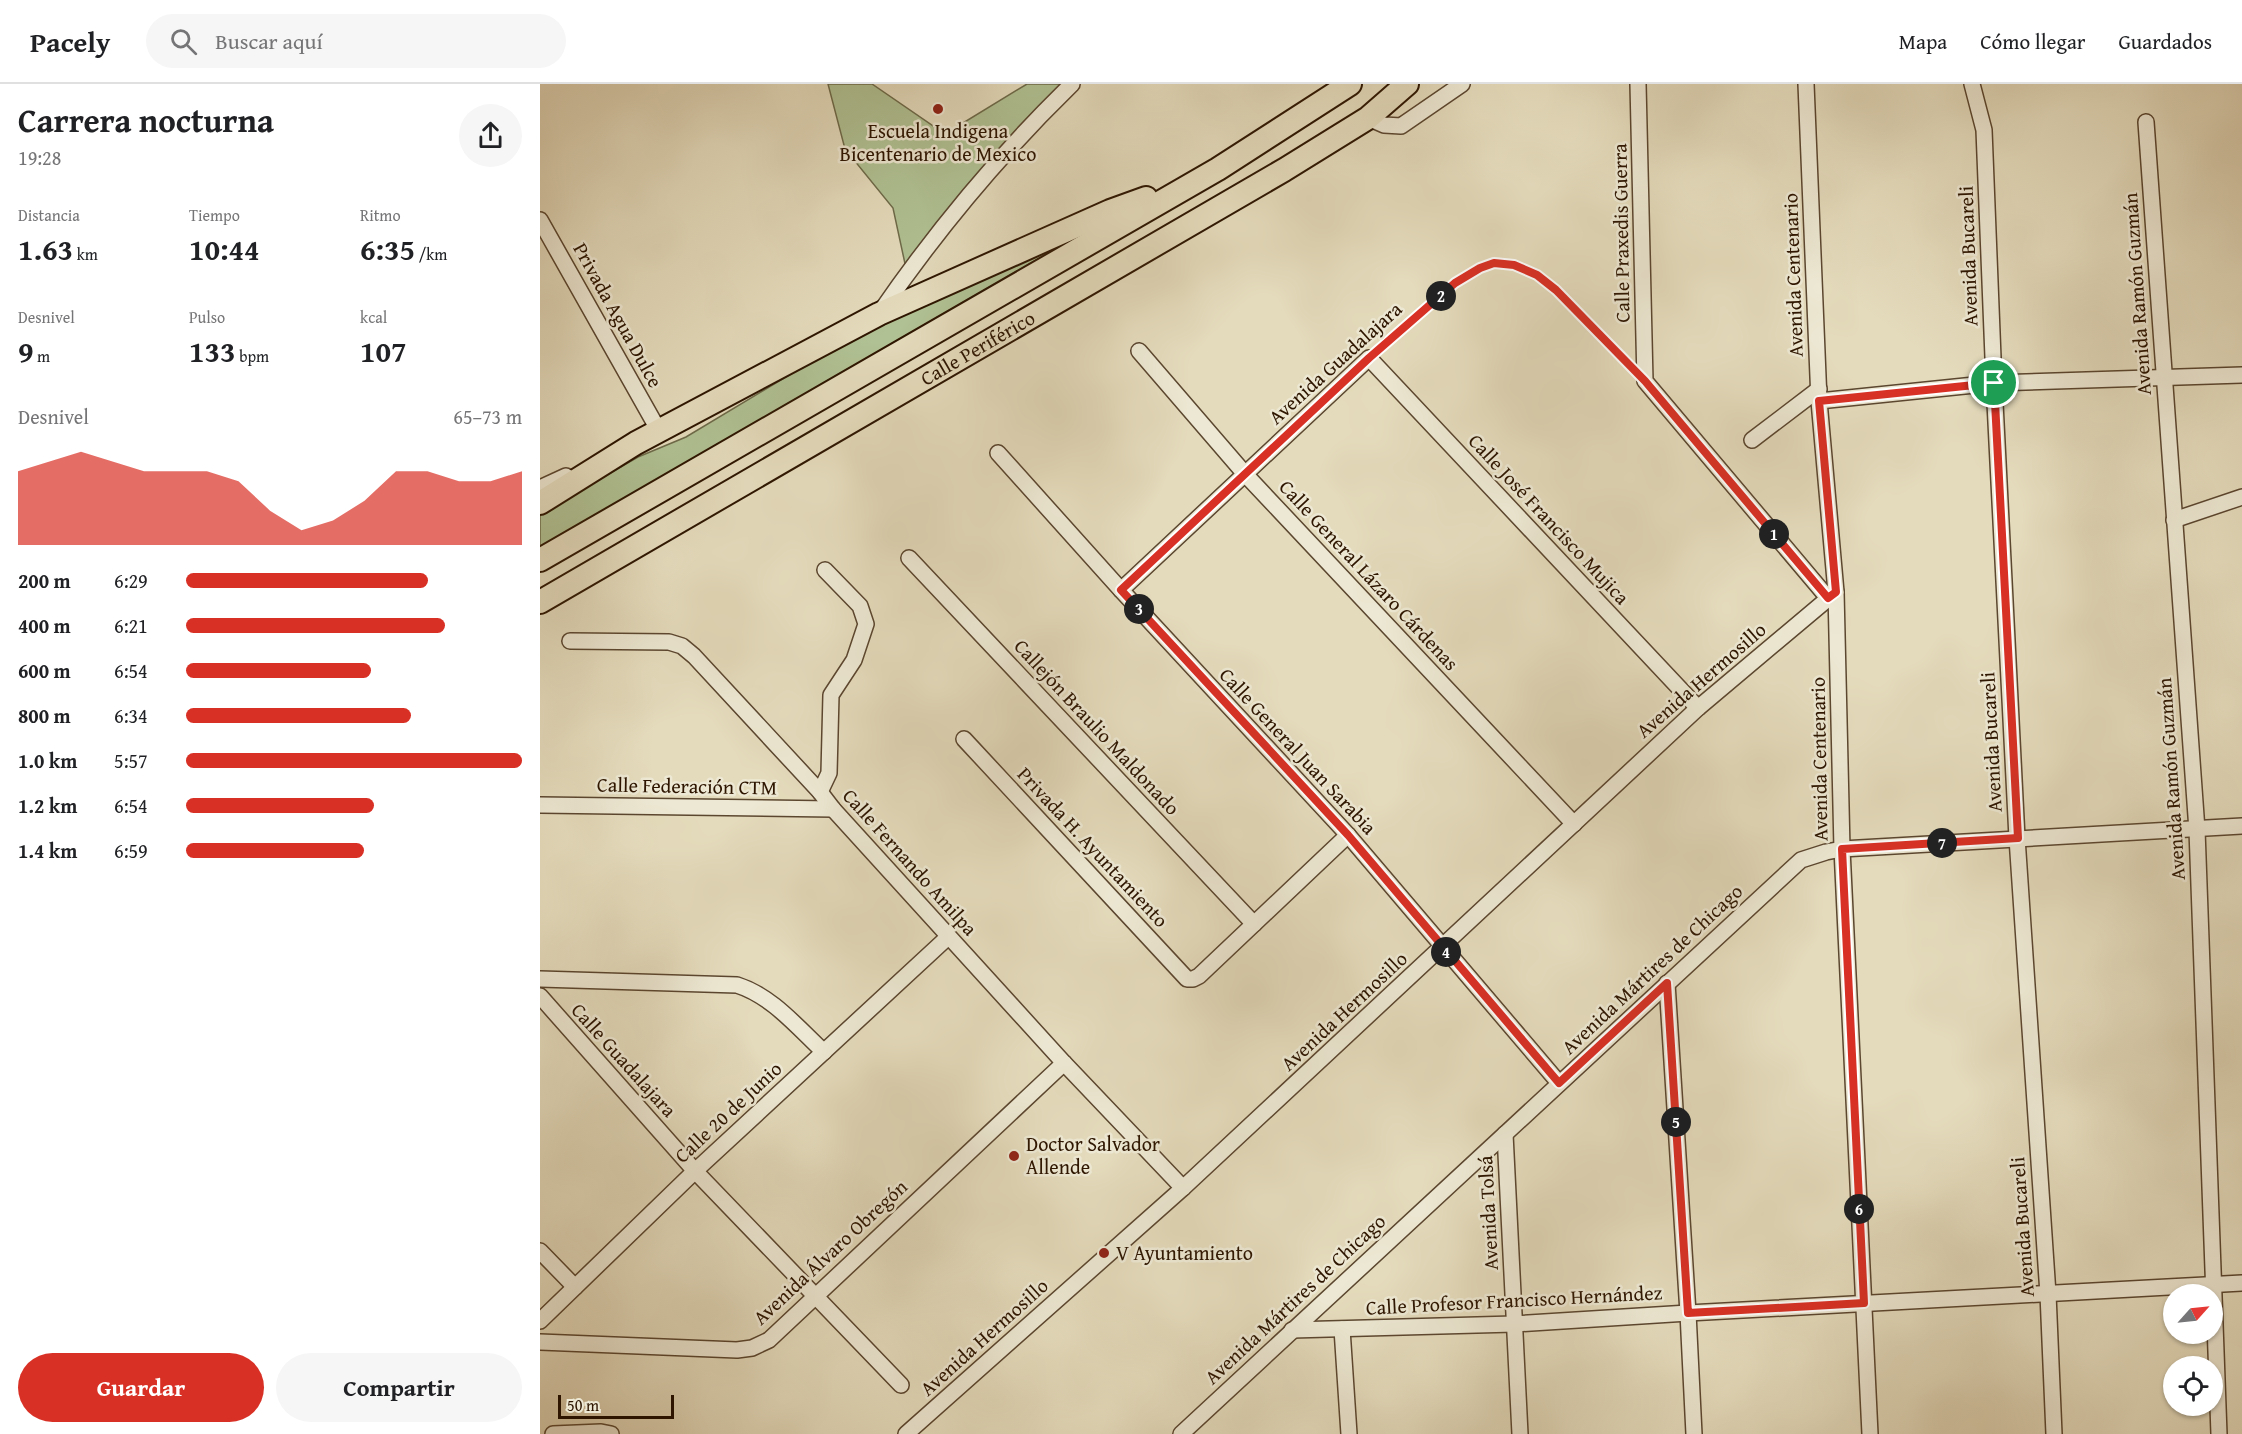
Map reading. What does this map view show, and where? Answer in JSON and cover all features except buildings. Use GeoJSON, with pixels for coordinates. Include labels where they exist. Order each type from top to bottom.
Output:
{"type":"FeatureCollection","features":[{"type":"Feature","properties":{"kind":"highway","name":"Calle Periférico"},"geometry":{"type":"LineString","coordinates":[[540,560],[1192,184],[1350,84]]}},
{"type":"Feature","properties":{"kind":"highway","name":"Calle Periférico"},"geometry":{"type":"LineString","coordinates":[[540,602],[1273,176],[1368,118],[1407,84]]}},
{"type":"Feature","properties":{"kind":"highway"},"geometry":{"type":"LineString","coordinates":[[540,503],[636,443],[879,314],[1110,212],[1192,184]]}},
{"type":"Feature","properties":{"kind":"street"},"geometry":{"type":"LineString","coordinates":[[879,314],[934,236],[986,174],[1072,84]]}},
{"type":"Feature","properties":{"kind":"street"},"geometry":{"type":"LineString","coordinates":[[1368,118],[1384,124],[1401,126],[1462,84]]}},
{"type":"Feature","properties":{"kind":"street","name":"Calle Praxedis Guerra"},"geometry":{"type":"LineString","coordinates":[[1638,84],[1645,381]]}},
{"type":"Feature","properties":{"kind":"street","name":"Avenida Centenario"},"geometry":{"type":"LineString","coordinates":[[1806,84],[1870,1434]]}},
{"type":"Feature","properties":{"kind":"street","name":"Avenida Bucareli"},"geometry":{"type":"LineString","coordinates":[[1972,84],[1984,130],[1994,383],[2018,838],[2048,1294],[2054,1434]]}},
{"type":"Feature","properties":{"kind":"street","name":"Avenida Ramón Guzmán"},"geometry":{"type":"LineString","coordinates":[[2146,122],[2196,830],[2212,1284]]}},
{"type":"Feature","properties":{"kind":"street","name":"Privada Agua Dulce"},"geometry":{"type":"LineString","coordinates":[[540,220],[659,431]]}},
{"type":"Feature","properties":{"kind":"street","name":"Calle General Lázaro Cárdenas"},"geometry":{"type":"LineString","coordinates":[[1139,351],[1245,474],[1574,824]]}},
{"type":"Feature","properties":{"kind":"street","name":"Avenida Guadalajara"},"geometry":{"type":"LineString","coordinates":[[1121,590],[1369,358]]}},
{"type":"Feature","properties":{"kind":"street","name":"Calle José Francisco Mujica"},"geometry":{"type":"LineString","coordinates":[[1369,358],[1698,708]]}},
{"type":"Feature","properties":{"kind":"street"},"geometry":{"type":"LineString","coordinates":[[1752,440],[1819,395],[1994,383],[2242,375]]}},
{"type":"Feature","properties":{"kind":"street"},"geometry":{"type":"LineString","coordinates":[[1645,381],[1832,595]]}},
{"type":"Feature","properties":{"kind":"street"},"geometry":{"type":"LineString","coordinates":[[540,488],[636,443]]}},
{"type":"Feature","properties":{"kind":"street","name":"Calle General Juan Sarabia"},"geometry":{"type":"LineString","coordinates":[[998,453],[1121,590],[1348,835],[1559,1083]]}},
{"type":"Feature","properties":{"kind":"street"},"geometry":{"type":"LineString","coordinates":[[2174,520],[2242,497]]}},
{"type":"Feature","properties":{"kind":"street","name":"Callejón Braulio Maldonado"},"geometry":{"type":"LineString","coordinates":[[909,558],[1254,924]]}},
{"type":"Feature","properties":{"kind":"street"},"geometry":{"type":"LineString","coordinates":[[820,792],[829,773],[831,695],[854,660],[866,624],[860,606],[825,570]]}},
{"type":"Feature","properties":{"kind":"street","name":"Avenida Hermosillo"},"geometry":{"type":"LineString","coordinates":[[906,1434],[1183,1188],[1698,708],[1832,595]]}},
{"type":"Feature","properties":{"kind":"street","name":"Calle Fernando Amilpa"},"geometry":{"type":"LineString","coordinates":[[570,641],[669,642],[682,646],[694,656],[820,792],[948,937],[1183,1188]]}},
{"type":"Feature","properties":{"kind":"street","name":"Privada H. Ayuntamiento"},"geometry":{"type":"LineString","coordinates":[[964,740],[1187,979],[1199,976],[1254,924]]}},
{"type":"Feature","properties":{"kind":"street","name":"Calle Federación CTM"},"geometry":{"type":"LineString","coordinates":[[540,805],[833,809]]}},
{"type":"Feature","properties":{"kind":"street","name":"Avenida Mártires de Chicago"},"geometry":{"type":"LineString","coordinates":[[1181,1434],[1801,860],[1842,849],[2242,826]]}},
{"type":"Feature","properties":{"kind":"street"},"geometry":{"type":"LineString","coordinates":[[1254,924],[1348,835]]}},
{"type":"Feature","properties":{"kind":"street","name":"Calle 20 de Junio"},"geometry":{"type":"LineString","coordinates":[[540,1321],[695,1171],[948,937]]}},
{"type":"Feature","properties":{"kind":"street"},"geometry":{"type":"LineString","coordinates":[[540,979],[737,984],[753,990],[768,1000],[824,1052]]}},
{"type":"Feature","properties":{"kind":"street"},"geometry":{"type":"LineString","coordinates":[[1667,983],[1694,1434]]}},
{"type":"Feature","properties":{"kind":"street","name":"Calle Guadalajara"},"geometry":{"type":"LineString","coordinates":[[540,996],[695,1171],[901,1385]]}},
{"type":"Feature","properties":{"kind":"street","name":"Avenida Álvaro Obregón"},"geometry":{"type":"LineString","coordinates":[[540,1342],[737,1350],[752,1348],[769,1340],[1064,1062]]}},
{"type":"Feature","properties":{"kind":"street","name":"Avenida Tolsá"},"geometry":{"type":"LineString","coordinates":[[1505,1134],[1520,1434]]}},
{"type":"Feature","properties":{"kind":"street"},"geometry":{"type":"LineString","coordinates":[[540,1251],[575,1287]]}},
{"type":"Feature","properties":{"kind":"street","name":"Calle Profesor Francisco Hernández"},"geometry":{"type":"LineString","coordinates":[[2223,1285],[2242,1283]]}},
{"type":"Feature","properties":{"kind":"street","name":"Calle Profesor Francisco Hernández"},"geometry":{"type":"LineString","coordinates":[[1292,1330],[1514,1324],[2163,1288]]}},
{"type":"Feature","properties":{"kind":"street"},"geometry":{"type":"LineString","coordinates":[[1342,1329],[1348,1434]]}},
{"type":"Feature","properties":{"kind":"street","name":"Avenida Ramón Guzmán"},"geometry":{"type":"LineString","coordinates":[[2215,1344],[2219,1434]]}},
{"type":"Feature","properties":{"kind":"street"},"geometry":{"type":"LineString","coordinates":[[553,1434],[604,1433]]}},
{"type":"Feature","properties":{"kind":"path","name":"Avenida Guadalajara"},"geometry":{"type":"LineString","coordinates":[[1369,358],[1455,283],[1480,268],[1494,263],[1514,265],[1537,275],[1556,290],[1645,381]]}},
{"type":"Feature","properties":{"kind":"green space"},"geometry":{"type":"Polygon","coordinates":[[[828,84],[872,84],[945,134],[1027,84],[1072,84],[907,273],[893,208],[845,149],[828,84]]]}},
{"type":"Feature","properties":{"kind":"green space"},"geometry":{"type":"Polygon","coordinates":[[[1095,226],[540,547],[540,514],[553,506],[638,457],[686,437],[804,366],[887,322],[1095,226]]]}},
{"type":"Feature","properties":{"kind":"place","name":"Escuela Indigena Bicentenario de Mexico"},"geometry":{"type":"Point","coordinates":[938,109]}},
{"type":"Feature","properties":{"kind":"place","name":"Doctor Salvador Allende"},"geometry":{"type":"Point","coordinates":[1014,1156]}},
{"type":"Feature","properties":{"kind":"place","name":"V Ayuntamiento"},"geometry":{"type":"Point","coordinates":[1104,1253]}},
{"type":"Feature","properties":{"kind":"route"},"geometry":{"type":"LineString","coordinates":[[1494,263],[1514,265],[1537,275],[1556,290],[1645,381],[1828,598],[1836,592],[1819,401],[1994,383],[2018,838],[1842,849],[1864,1303],[1688,1313],[1667,983],[1559,1083],[1348,835],[1121,590],[1369,358],[1455,283],[1480,268],[1494,263]]}}]}
